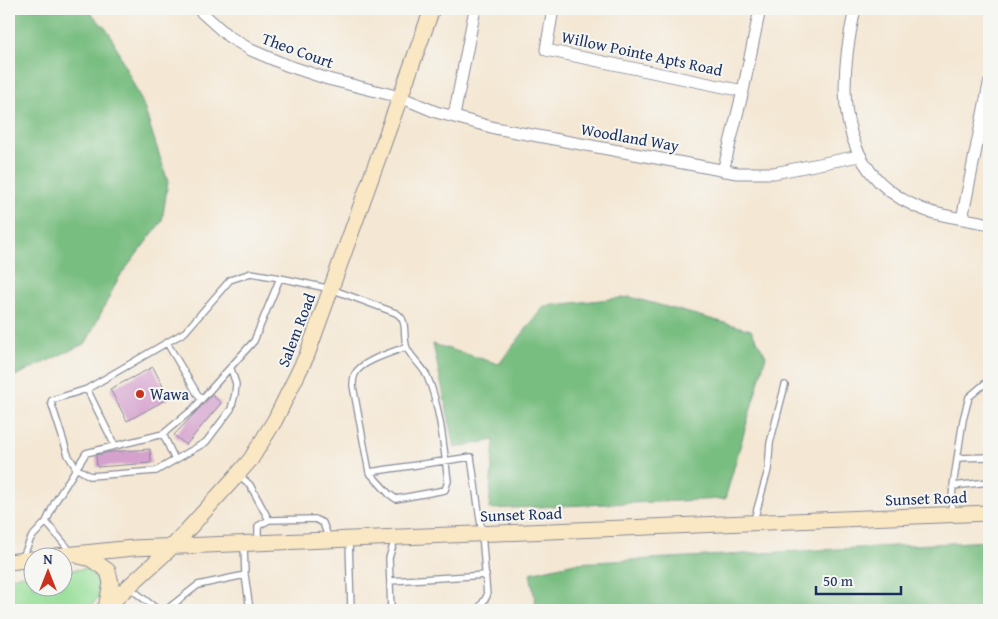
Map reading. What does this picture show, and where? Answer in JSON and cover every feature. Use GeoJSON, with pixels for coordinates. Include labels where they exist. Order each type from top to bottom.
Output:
{"type":"FeatureCollection","features":[{"type":"Feature","properties":{"kind":"street","name":"Salem Road"},"geometry":{"type":"LineString","coordinates":[[104,609],[173,546],[238,474],[259,447],[287,397],[307,355],[432,9]]}},
{"type":"Feature","properties":{"kind":"street"},"geometry":{"type":"LineString","coordinates":[[454,116],[475,9]]}},
{"type":"Feature","properties":{"kind":"street","name":"Willow Pointe Apts Road"},"geometry":{"type":"LineString","coordinates":[[553,9],[546,50],[743,91]]}},
{"type":"Feature","properties":{"kind":"street"},"geometry":{"type":"LineString","coordinates":[[723,171],[743,91],[760,9]]}},
{"type":"Feature","properties":{"kind":"street"},"geometry":{"type":"LineString","coordinates":[[855,9],[847,54],[844,92],[847,114],[859,156],[872,175],[897,197],[916,207],[989,224]]}},
{"type":"Feature","properties":{"kind":"street","name":"Theo Court"},"geometry":{"type":"LineString","coordinates":[[204,11],[217,27],[239,44],[275,61],[328,79],[400,97]]}},
{"type":"Feature","properties":{"kind":"street"},"geometry":{"type":"LineString","coordinates":[[962,219],[989,84]]}},
{"type":"Feature","properties":{"kind":"street","name":"Woodland Way"},"geometry":{"type":"LineString","coordinates":[[400,97],[436,112],[495,128],[723,171],[749,174],[774,173],[859,156]]}},
{"type":"Feature","properties":{"kind":"street","name":"Sunset Road"},"geometry":{"type":"LineString","coordinates":[[73,554],[133,548],[329,539],[989,513]]}},
{"type":"Feature","properties":{"kind":"street"},"geometry":{"type":"LineString","coordinates":[[73,554],[91,559],[101,564],[108,571],[111,583],[104,609]]}},
{"type":"Feature","properties":{"kind":"lane"},"geometry":{"type":"LineString","coordinates":[[231,369],[236,384],[231,409],[206,442],[156,471],[90,476],[76,468],[68,455],[51,402],[52,400],[87,389],[185,332],[230,280],[252,274],[331,289],[401,316],[406,347],[422,366],[431,385],[448,481],[445,490],[396,499],[369,472],[353,386],[354,376],[358,368],[368,362],[406,347]]}},
{"type":"Feature","properties":{"kind":"lane"},"geometry":{"type":"LineString","coordinates":[[21,560],[31,538],[46,522],[55,502],[86,453],[163,434],[201,400],[231,369],[254,341],[280,278]]}},
{"type":"Feature","properties":{"kind":"lane"},"geometry":{"type":"LineString","coordinates":[[167,343],[201,400]]}},
{"type":"Feature","properties":{"kind":"lane"},"geometry":{"type":"LineString","coordinates":[[950,515],[952,486],[963,420],[969,397],[989,380]]}},
{"type":"Feature","properties":{"kind":"lane"},"geometry":{"type":"LineString","coordinates":[[754,522],[768,470],[770,443],[785,385]]}},
{"type":"Feature","properties":{"kind":"lane"},"geometry":{"type":"LineString","coordinates":[[87,389],[116,446]]}},
{"type":"Feature","properties":{"kind":"lane"},"geometry":{"type":"LineString","coordinates":[[163,434],[175,460]]}},
{"type":"Feature","properties":{"kind":"lane"},"geometry":{"type":"LineString","coordinates":[[369,472],[471,456],[482,533],[487,596],[478,610]]}},
{"type":"Feature","properties":{"kind":"lane"},"geometry":{"type":"LineString","coordinates":[[957,458],[989,457]]}},
{"type":"Feature","properties":{"kind":"lane"},"geometry":{"type":"LineString","coordinates":[[238,474],[250,485],[268,520]]}},
{"type":"Feature","properties":{"kind":"lane"},"geometry":{"type":"LineString","coordinates":[[952,486],[989,482]]}},
{"type":"Feature","properties":{"kind":"lane"},"geometry":{"type":"LineString","coordinates":[[250,610],[245,575],[251,543],[258,526],[268,520],[315,519],[323,523],[329,539]]}},
{"type":"Feature","properties":{"kind":"lane"},"geometry":{"type":"LineString","coordinates":[[46,522],[73,554]]}},
{"type":"Feature","properties":{"kind":"lane"},"geometry":{"type":"LineString","coordinates":[[391,610],[389,558],[396,537]]}},
{"type":"Feature","properties":{"kind":"lane"},"geometry":{"type":"LineString","coordinates":[[349,539],[352,610]]}},
{"type":"Feature","properties":{"kind":"lane"},"geometry":{"type":"LineString","coordinates":[[166,610],[198,585],[245,575]]}},
{"type":"Feature","properties":{"kind":"lane"},"geometry":{"type":"LineString","coordinates":[[390,581],[486,575]]}},
{"type":"Feature","properties":{"kind":"lane"},"geometry":{"type":"LineString","coordinates":[[129,586],[158,610]]}},
{"type":"Feature","properties":{"kind":"green space"},"geometry":{"type":"Polygon","coordinates":[[[9,9],[87,9],[109,32],[143,104],[168,182],[162,221],[118,279],[86,343],[15,376],[9,349],[9,9]]]}},
{"type":"Feature","properties":{"kind":"green space"},"geometry":{"type":"Polygon","coordinates":[[[630,297],[751,330],[766,356],[725,499],[489,509],[494,440],[455,448],[433,344],[499,364],[544,306],[630,297]]]}},
{"type":"Feature","properties":{"kind":"green space"},"geometry":{"type":"Polygon","coordinates":[[[989,541],[989,610],[537,610],[530,573],[575,563],[989,541]]]}},
{"type":"Feature","properties":{"kind":"green space"},"geometry":{"type":"Polygon","coordinates":[[[93,568],[101,579],[103,595],[85,610],[9,610],[9,577],[22,575],[22,596],[72,596],[72,570],[93,568]]]}},
{"type":"Feature","properties":{"kind":"building","name":"Wawa"},"geometry":{"type":"Polygon","coordinates":[[[153,367],[169,398],[127,421],[110,389],[153,367]]]}},
{"type":"Feature","properties":{"kind":"building","name":"Wawa"},"geometry":{"type":"Polygon","coordinates":[[[212,395],[221,403],[186,445],[174,435],[212,395]]]}},
{"type":"Feature","properties":{"kind":"building","name":"Wawa"},"geometry":{"type":"Polygon","coordinates":[[[150,449],[151,463],[97,467],[96,455],[150,449]]]}},
{"type":"Feature","properties":{"kind":"place","name":"Wawa"},"geometry":{"type":"Point","coordinates":[140,394]}}]}
